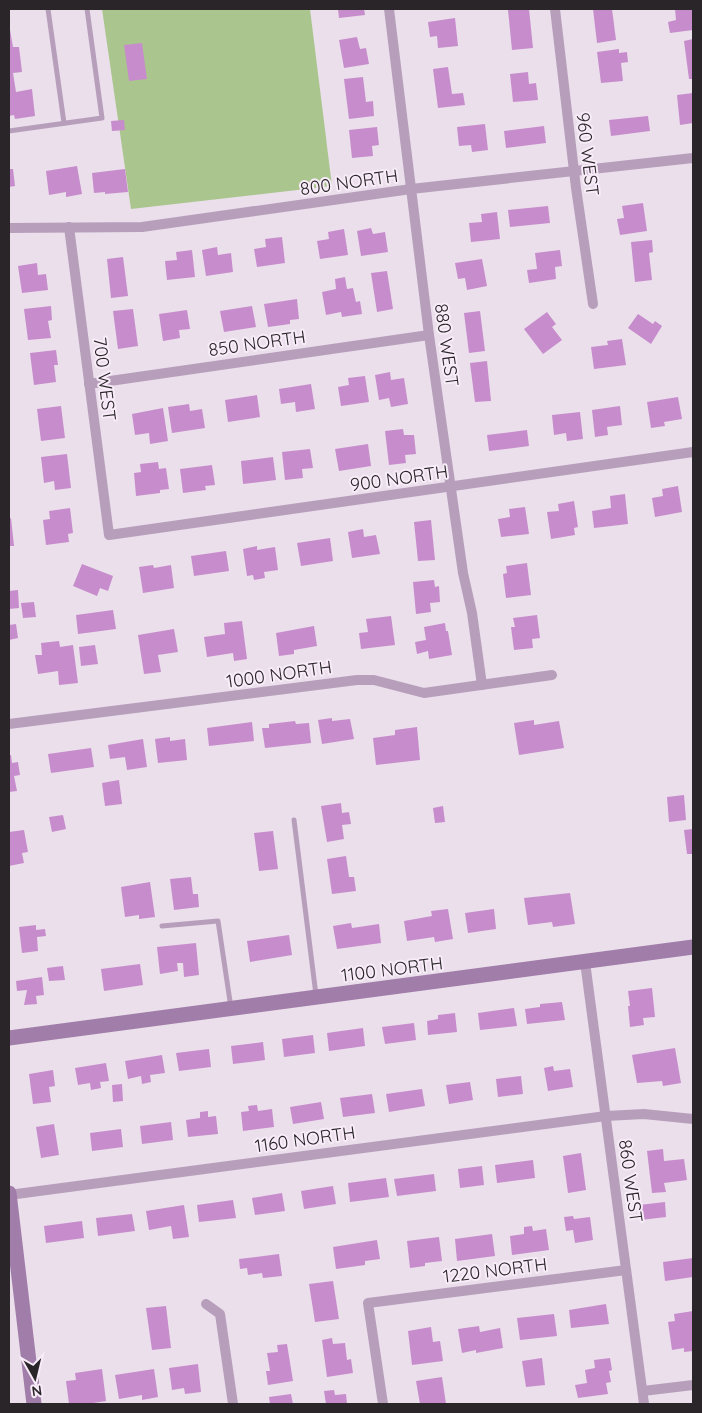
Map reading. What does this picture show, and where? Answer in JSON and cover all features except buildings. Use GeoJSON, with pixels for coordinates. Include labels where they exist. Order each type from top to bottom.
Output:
{"type":"FeatureCollection","features":[{"type":"Feature","properties":{"kind":"main road","name":"1100 NORTH"},"geometry":{"type":"LineString","coordinates":[[9,1038],[693,947]]}},
{"type":"Feature","properties":{"kind":"main road"},"geometry":{"type":"LineString","coordinates":[[9,1194],[34,1404]]}},
{"type":"Feature","properties":{"kind":"street","name":"880 WEST"},"geometry":{"type":"LineString","coordinates":[[389,9],[429,335],[450,487],[482,685]]}},
{"type":"Feature","properties":{"kind":"street","name":"960 WEST"},"geometry":{"type":"LineString","coordinates":[[555,9],[574,172],[593,304]]}},
{"type":"Feature","properties":{"kind":"street","name":"800 NORTH"},"geometry":{"type":"LineString","coordinates":[[9,228],[142,227],[411,190],[693,158]]}},
{"type":"Feature","properties":{"kind":"street","name":"700 WEST"},"geometry":{"type":"LineString","coordinates":[[69,227],[109,535]]}},
{"type":"Feature","properties":{"kind":"street","name":"850 NORTH"},"geometry":{"type":"LineString","coordinates":[[89,384],[429,335]]}},
{"type":"Feature","properties":{"kind":"street","name":"900 NORTH"},"geometry":{"type":"LineString","coordinates":[[109,535],[693,452]]}},
{"type":"Feature","properties":{"kind":"street","name":"1000 NORTH"},"geometry":{"type":"LineString","coordinates":[[9,724],[356,680],[374,680],[424,693],[552,675]]}},
{"type":"Feature","properties":{"kind":"street","name":"860 WEST"},"geometry":{"type":"LineString","coordinates":[[585,962],[644,1404]]}},
{"type":"Feature","properties":{"kind":"street","name":"1160 NORTH"},"geometry":{"type":"LineString","coordinates":[[9,1194],[606,1116],[644,1114],[693,1119]]}},
{"type":"Feature","properties":{"kind":"street","name":"1220 NORTH"},"geometry":{"type":"LineString","coordinates":[[383,1404],[368,1303],[626,1270]]}},
{"type":"Feature","properties":{"kind":"street"},"geometry":{"type":"LineString","coordinates":[[206,1304],[220,1314],[233,1404]]}},
{"type":"Feature","properties":{"kind":"street"},"geometry":{"type":"LineString","coordinates":[[643,1391],[693,1385]]}},
{"type":"Feature","properties":{"kind":"lane"},"geometry":{"type":"LineString","coordinates":[[48,9],[64,123]]}},
{"type":"Feature","properties":{"kind":"lane"},"geometry":{"type":"LineString","coordinates":[[9,131],[102,118],[87,9]]}},
{"type":"Feature","properties":{"kind":"lane"},"geometry":{"type":"LineString","coordinates":[[294,820],[316,998]]}},
{"type":"Feature","properties":{"kind":"lane"},"geometry":{"type":"LineString","coordinates":[[162,926],[218,921],[231,1008]]}},
{"type":"Feature","properties":{"kind":"green space"},"geometry":{"type":"Polygon","coordinates":[[[102,9],[310,9],[332,186],[131,209],[102,9]]]}}]}
